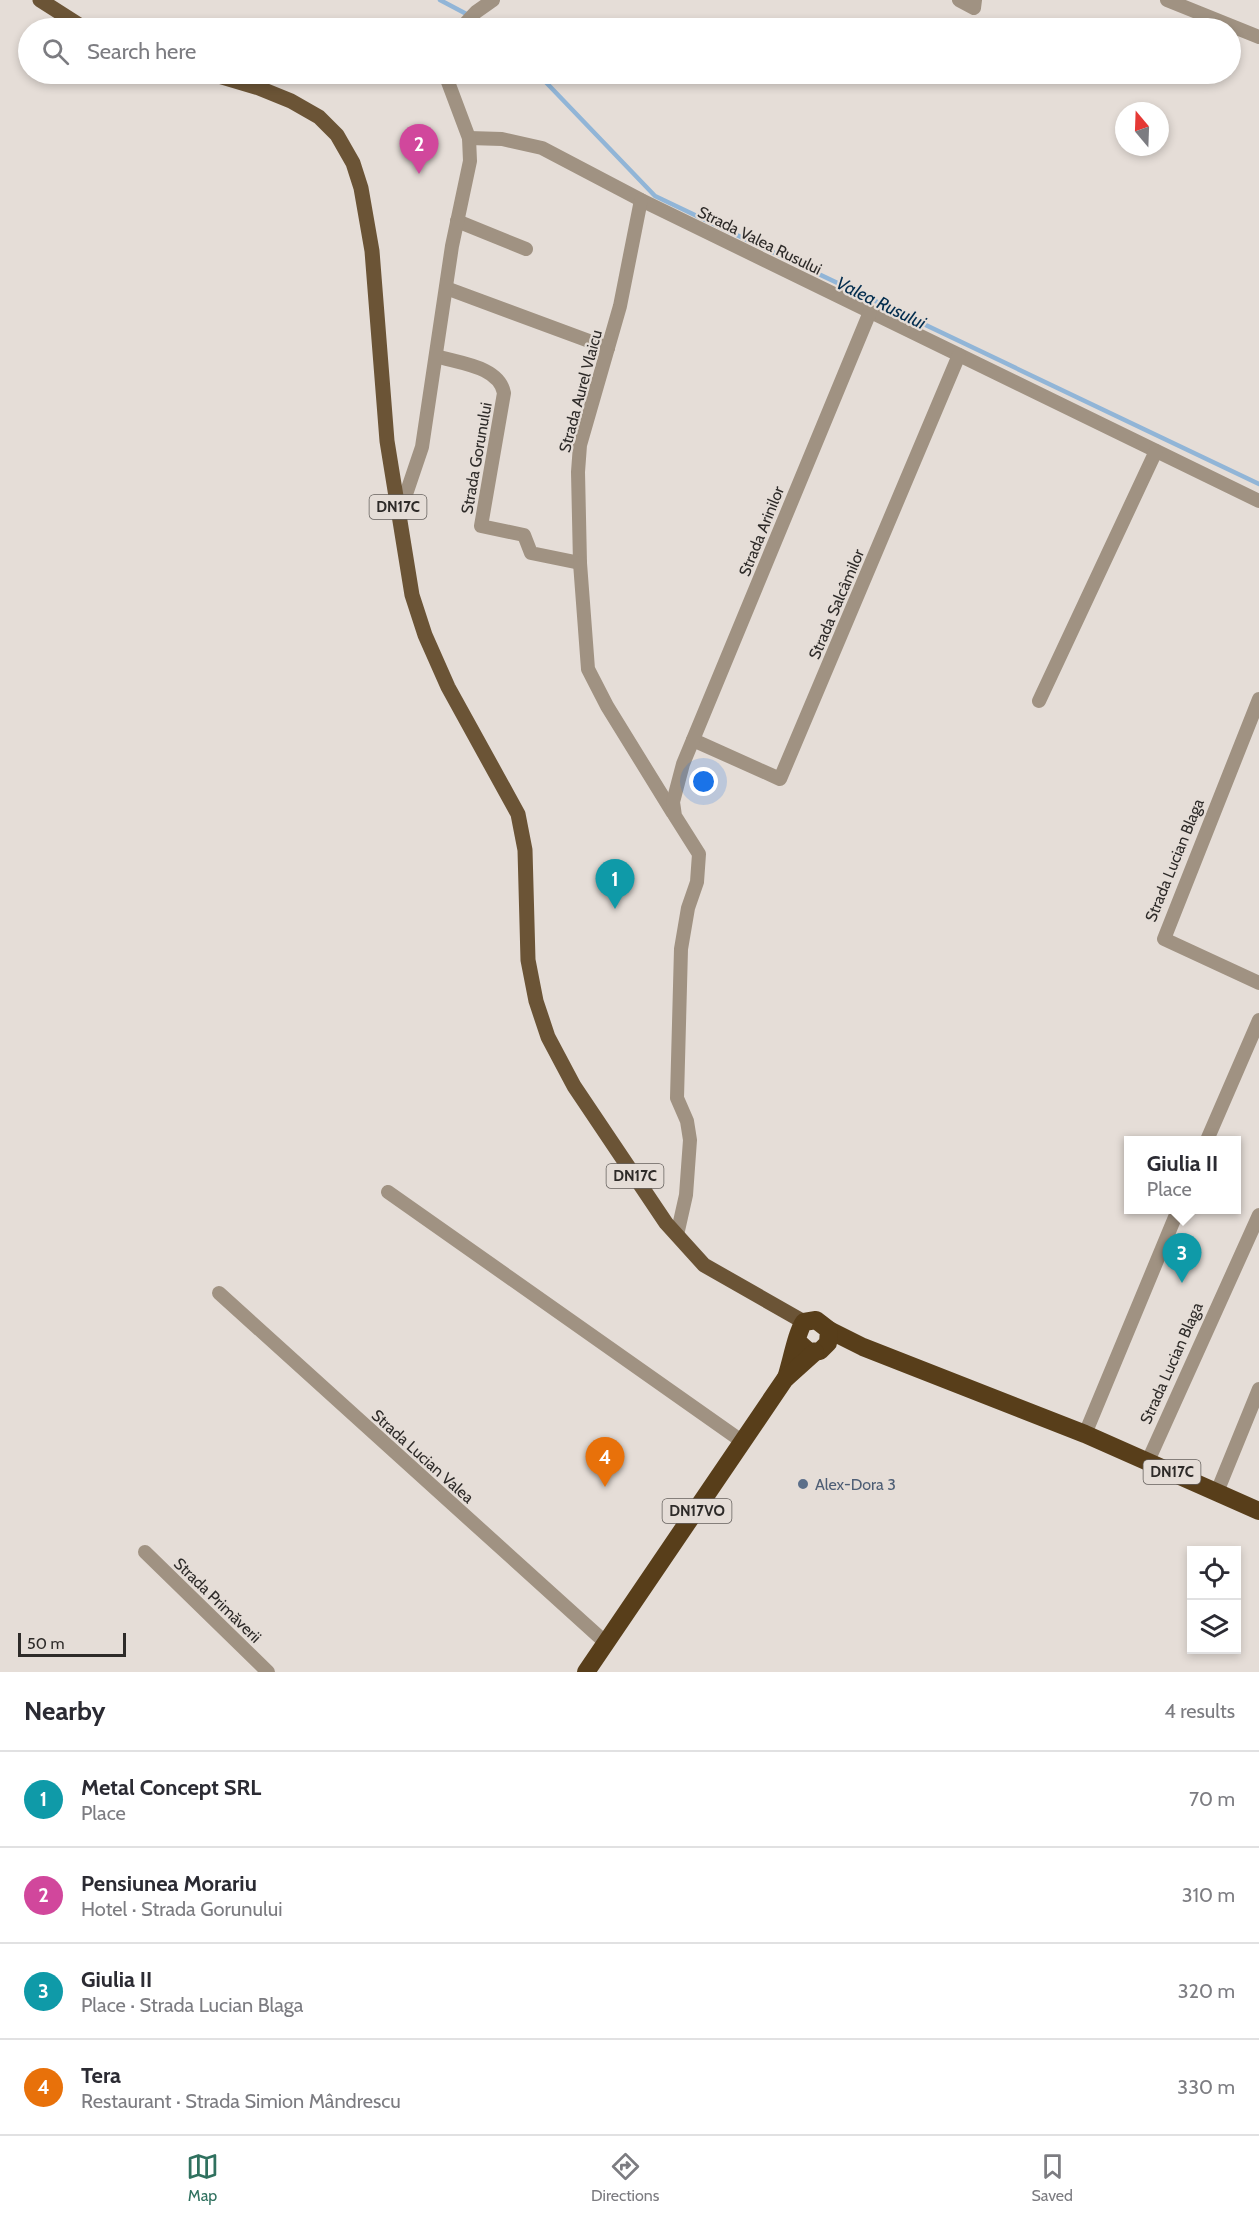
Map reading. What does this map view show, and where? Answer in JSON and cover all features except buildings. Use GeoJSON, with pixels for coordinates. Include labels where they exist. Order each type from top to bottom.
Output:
{"type":"FeatureCollection","features":[{"type":"Feature","properties":{"kind":"highway","name":"DN17C"},"geometry":{"type":"LineString","coordinates":[[824,1342],[816,1320],[800,1332],[804,1349],[824,1342],[863,1347],[1085,1434],[1259,1511]]}},
{"type":"Feature","properties":{"kind":"highway","name":"DN17VO"},"geometry":{"type":"LineString","coordinates":[[785,1379],[800,1332]]}},
{"type":"Feature","properties":{"kind":"highway","name":"DN17VO"},"geometry":{"type":"LineString","coordinates":[[586,1672],[785,1379],[824,1342]]}},
{"type":"Feature","properties":{"kind":"main road"},"geometry":{"type":"LineString","coordinates":[[40,0],[68,18]]}},
{"type":"Feature","properties":{"kind":"main road","name":"DN17C"},"geometry":{"type":"LineString","coordinates":[[246,84],[291,101],[319,117],[337,135],[353,163],[362,188],[372,251],[387,441],[412,595],[425,635],[447,687],[518,814],[525,850],[528,960],[536,1001],[548,1037],[581,1096],[666,1223],[704,1264],[782,1309],[800,1332]]}},
{"type":"Feature","properties":{"kind":"street"},"geometry":{"type":"LineString","coordinates":[[470,18],[493,0]]}},
{"type":"Feature","properties":{"kind":"street"},"geometry":{"type":"LineString","coordinates":[[959,0],[974,8],[975,0]]}},
{"type":"Feature","properties":{"kind":"street"},"geometry":{"type":"LineString","coordinates":[[1167,0],[1212,18]]}},
{"type":"Feature","properties":{"kind":"street"},"geometry":{"type":"LineString","coordinates":[[1241,30],[1259,37]]}},
{"type":"Feature","properties":{"kind":"street"},"geometry":{"type":"LineString","coordinates":[[399,515],[422,447],[446,288],[470,161],[469,138],[449,84]]}},
{"type":"Feature","properties":{"kind":"street","name":"Strada Valea Rusului"},"geometry":{"type":"LineString","coordinates":[[469,138],[502,139],[542,148],[641,200],[1259,501]]}},
{"type":"Feature","properties":{"kind":"street","name":"Strada Aurel Vlaicu"},"geometry":{"type":"LineString","coordinates":[[641,200],[620,306],[580,445],[578,472],[580,563],[588,669],[699,854],[697,882],[688,908],[681,949],[677,1098],[687,1121],[690,1140],[686,1195],[677,1235]]}},
{"type":"Feature","properties":{"kind":"street"},"geometry":{"type":"LineString","coordinates":[[458,221],[526,249]]}},
{"type":"Feature","properties":{"kind":"street"},"geometry":{"type":"LineString","coordinates":[[446,288],[608,348]]}},
{"type":"Feature","properties":{"kind":"street","name":"Strada Arinilor"},"geometry":{"type":"LineString","coordinates":[[675,816],[673,802],[683,764],[870,312]]}},
{"type":"Feature","properties":{"kind":"street","name":"Strada Salcâmilor"},"geometry":{"type":"LineString","coordinates":[[693,740],[780,779],[959,355]]}},
{"type":"Feature","properties":{"kind":"street","name":"Strada Gorunului"},"geometry":{"type":"LineString","coordinates":[[436,356],[491,373],[502,384],[504,393],[481,526],[524,535],[531,553],[580,563]]}},
{"type":"Feature","properties":{"kind":"street"},"geometry":{"type":"LineString","coordinates":[[1039,700],[1156,451]]}},
{"type":"Feature","properties":{"kind":"street","name":"Strada Lucian Blaga"},"geometry":{"type":"LineString","coordinates":[[1259,699],[1164,939],[1259,983]]}},
{"type":"Feature","properties":{"kind":"street"},"geometry":{"type":"LineString","coordinates":[[1209,1136],[1259,1020]]}},
{"type":"Feature","properties":{"kind":"street"},"geometry":{"type":"LineString","coordinates":[[387,1192],[743,1442]]}},
{"type":"Feature","properties":{"kind":"street"},"geometry":{"type":"LineString","coordinates":[[1085,1434],[1176,1214]]}},
{"type":"Feature","properties":{"kind":"street","name":"Strada Lucian Blaga"},"geometry":{"type":"LineString","coordinates":[[1148,1461],[1259,1215]]}},
{"type":"Feature","properties":{"kind":"street","name":"Strada Lucian Valea"},"geometry":{"type":"LineString","coordinates":[[219,1293],[606,1643]]}},
{"type":"Feature","properties":{"kind":"street"},"geometry":{"type":"LineString","coordinates":[[1217,1492],[1259,1389]]}},
{"type":"Feature","properties":{"kind":"street","name":"Strada Primăverii"},"geometry":{"type":"LineString","coordinates":[[145,1552],[268,1672]]}},
{"type":"Feature","properties":{"kind":"waterway","name":"Valea Rusului"},"geometry":{"type":"LineString","coordinates":[[440,0],[474,18]]}},
{"type":"Feature","properties":{"kind":"waterway","name":"Valea Rusului"},"geometry":{"type":"LineString","coordinates":[[548,84],[655,196],[1259,484]]}},
{"type":"Feature","properties":{"kind":"place","name":"Pensiunea Morariu"},"geometry":{"type":"Point","coordinates":[419,174]}},
{"type":"Feature","properties":{"kind":"place","name":"Metal Concept SRL"},"geometry":{"type":"Point","coordinates":[615,909]}},
{"type":"Feature","properties":{"kind":"place","name":"Giulia II"},"geometry":{"type":"Point","coordinates":[1182,1283]}},
{"type":"Feature","properties":{"kind":"place","name":"Alex-Dora 3"},"geometry":{"type":"Point","coordinates":[803,1484]}},
{"type":"Feature","properties":{"kind":"place","name":"Tera"},"geometry":{"type":"Point","coordinates":[605,1487]}}]}
